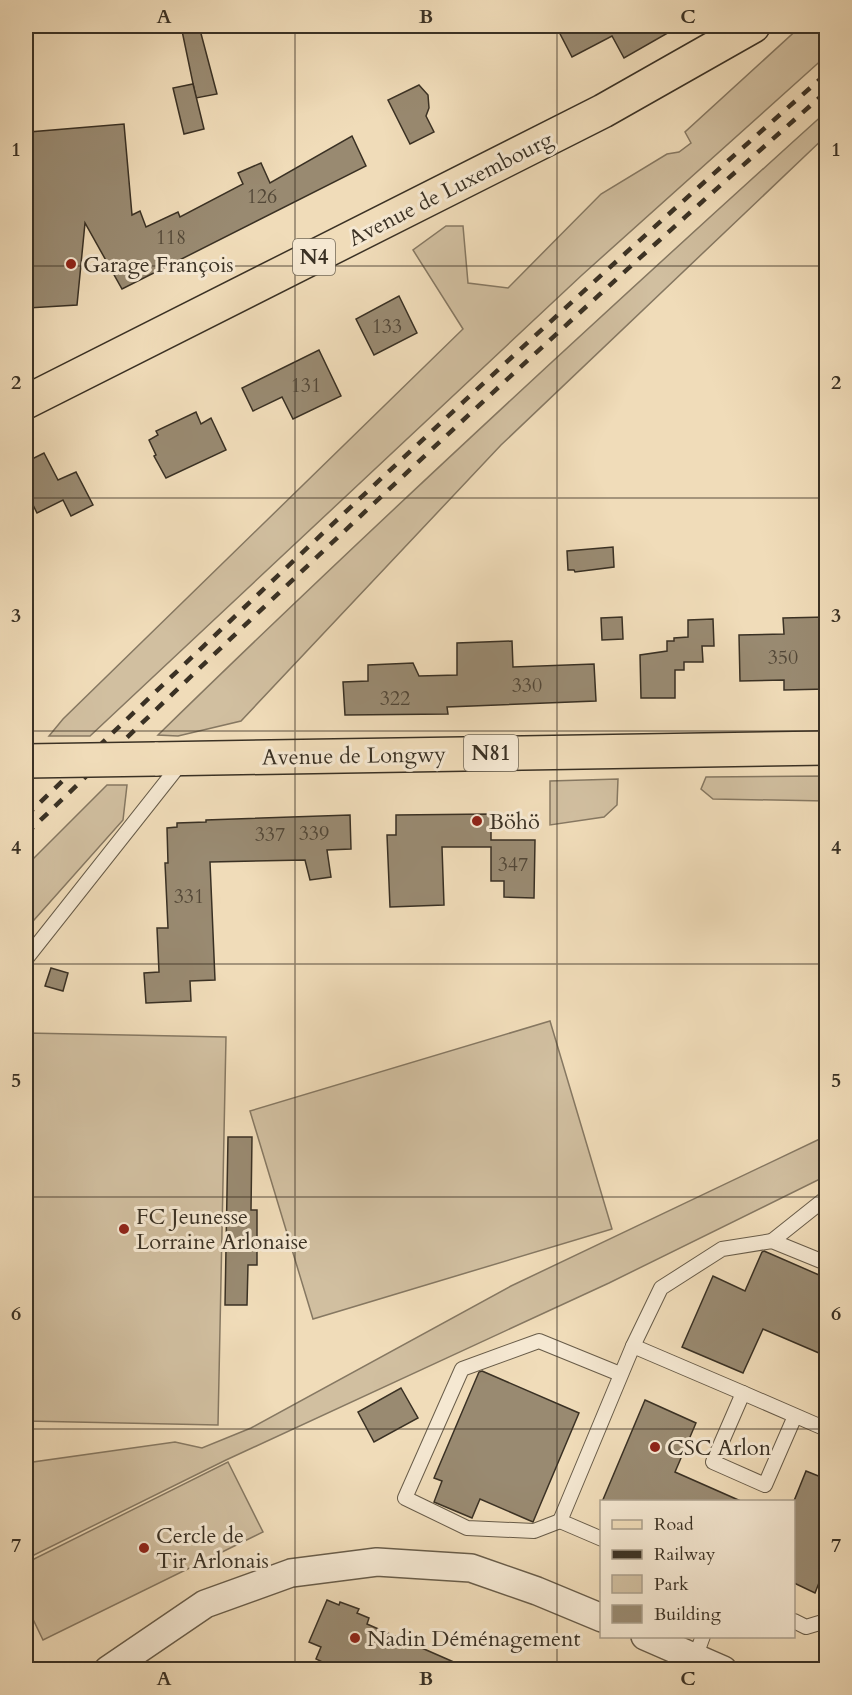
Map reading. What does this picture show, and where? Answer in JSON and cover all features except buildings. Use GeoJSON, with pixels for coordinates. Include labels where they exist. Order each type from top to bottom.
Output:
{"type":"FeatureCollection","features":[{"type":"Feature","properties":{"kind":"main road","name":"Avenue de Luxembourg"},"geometry":{"type":"LineString","coordinates":[[26,402],[603,111],[748,29]]}},
{"type":"Feature","properties":{"kind":"main road","name":"Avenue de Longwy"},"geometry":{"type":"LineString","coordinates":[[26,761],[826,748]]}},
{"type":"Feature","properties":{"kind":"street"},"geometry":{"type":"LineString","coordinates":[[108,1670],[205,1604],[291,1573],[377,1562],[471,1568],[537,1591],[600,1617]]}},
{"type":"Feature","properties":{"kind":"street"},"geometry":{"type":"LineString","coordinates":[[655,1638],[699,1647],[723,1670]]}},
{"type":"Feature","properties":{"kind":"lane"},"geometry":{"type":"LineString","coordinates":[[26,959],[169,759]]}},
{"type":"Feature","properties":{"kind":"lane"},"geometry":{"type":"LineString","coordinates":[[560,1521],[633,1346],[661,1288],[722,1250],[772,1241],[826,1198]]}},
{"type":"Feature","properties":{"kind":"lane"},"geometry":{"type":"LineString","coordinates":[[772,1241],[826,1263]]}},
{"type":"Feature","properties":{"kind":"lane"},"geometry":{"type":"LineString","coordinates":[[600,1538],[560,1521],[534,1531],[467,1528],[405,1498],[462,1370],[539,1341],[621,1374]]}},
{"type":"Feature","properties":{"kind":"lane"},"geometry":{"type":"LineString","coordinates":[[633,1346],[826,1428]]}},
{"type":"Feature","properties":{"kind":"lane"},"geometry":{"type":"LineString","coordinates":[[743,1393],[713,1462],[755,1481],[765,1485],[795,1416]]}},
{"type":"Feature","properties":{"kind":"lane"},"geometry":{"type":"LineString","coordinates":[[795,1622],[806,1627],[826,1621]]}},
{"type":"Feature","properties":{"kind":"green space"},"geometry":{"type":"Polygon","coordinates":[[[801,26],[826,26],[826,56],[582,275],[90,736],[49,736],[63,719],[463,329],[413,250],[446,226],[463,226],[468,283],[508,288],[601,194],[667,154],[679,152],[691,143],[685,132],[801,26]]]}},
{"type":"Feature","properties":{"kind":"green space"},"geometry":{"type":"Polygon","coordinates":[[[826,112],[826,136],[501,445],[241,721],[178,736],[158,735],[489,420],[826,112]]]}},
{"type":"Feature","properties":{"kind":"green space"},"geometry":{"type":"Polygon","coordinates":[[[826,776],[826,801],[713,799],[701,789],[706,777],[826,776]]]}},
{"type":"Feature","properties":{"kind":"green space"},"geometry":{"type":"Polygon","coordinates":[[[618,779],[617,805],[604,817],[550,825],[550,781],[618,779]]]}},
{"type":"Feature","properties":{"kind":"green space"},"geometry":{"type":"Polygon","coordinates":[[[107,785],[127,785],[123,820],[26,929],[26,866],[107,785]]]}},
{"type":"Feature","properties":{"kind":"green space","name":"FC Jeunesse Lorraine Arlonaise"},"geometry":{"type":"Polygon","coordinates":[[[550,1021],[612,1229],[313,1319],[250,1111],[550,1021]]]}},
{"type":"Feature","properties":{"kind":"green space","name":"FC Jeunesse Lorraine Arlonaise"},"geometry":{"type":"Polygon","coordinates":[[[26,1033],[226,1037],[218,1425],[26,1421],[26,1033]]]}},
{"type":"Feature","properties":{"kind":"green space"},"geometry":{"type":"Polygon","coordinates":[[[826,1136],[826,1176],[609,1283],[226,1460],[26,1559],[26,1463],[175,1442],[202,1448],[251,1428],[511,1286],[826,1136]]]}},
{"type":"Feature","properties":{"kind":"green space","name":"Cercle de Tir Arlonais"},"geometry":{"type":"Polygon","coordinates":[[[228,1462],[263,1532],[43,1640],[29,1611],[26,1612],[26,1563],[228,1462]]]}},
{"type":"Feature","properties":{"kind":"railway"},"geometry":{"type":"LineString","coordinates":[[26,816],[422,440],[826,74]]}},
{"type":"Feature","properties":{"kind":"railway"},"geometry":{"type":"LineString","coordinates":[[26,834],[322,552],[522,366],[826,92]]}},
{"type":"Feature","properties":{"kind":"place","name":"Garage François"},"geometry":{"type":"Point","coordinates":[71,264]}},
{"type":"Feature","properties":{"kind":"place","name":"Böhö"},"geometry":{"type":"Point","coordinates":[477,821]}},
{"type":"Feature","properties":{"kind":"place","name":"FC Jeunesse Lorraine Arlonaise"},"geometry":{"type":"Point","coordinates":[124,1229]}},
{"type":"Feature","properties":{"kind":"place","name":"CSC Arlon"},"geometry":{"type":"Point","coordinates":[655,1447]}},
{"type":"Feature","properties":{"kind":"place","name":"Cercle de Tir Arlonais"},"geometry":{"type":"Point","coordinates":[144,1548]}},
{"type":"Feature","properties":{"kind":"place","name":"Nadin Déménagement"},"geometry":{"type":"Point","coordinates":[355,1638]}}]}
